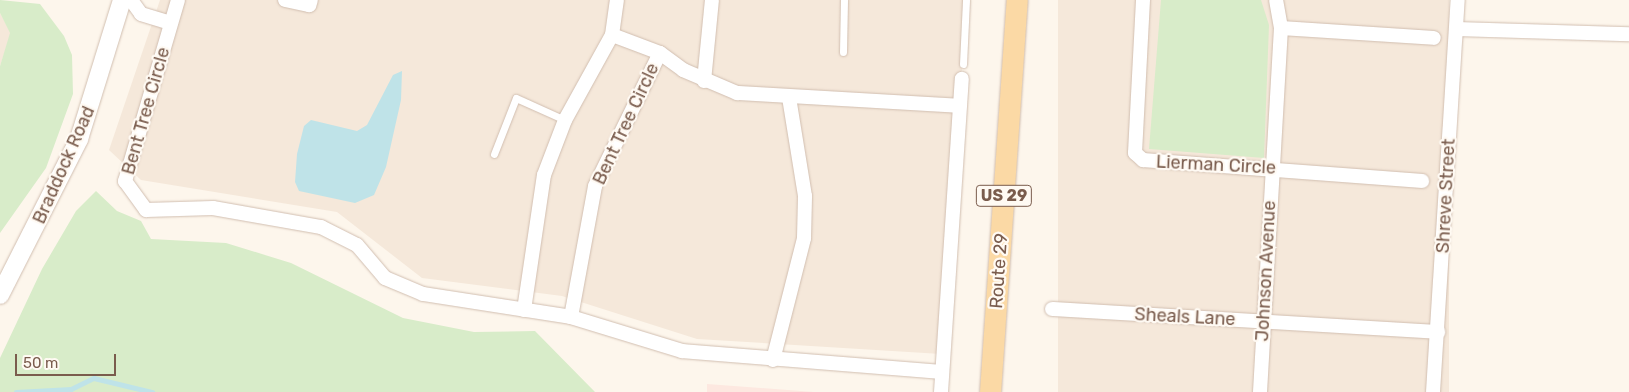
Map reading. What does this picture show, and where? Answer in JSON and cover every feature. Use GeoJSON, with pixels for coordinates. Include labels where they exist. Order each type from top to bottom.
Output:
{"type":"FeatureCollection","features":[{"type":"Feature","properties":{"kind":"main road","name":"Route 29"},"geometry":{"type":"LineString","coordinates":[[990,392],[1017,0]]}},
{"type":"Feature","properties":{"kind":"street","name":"Braddock Road"},"geometry":{"type":"LineString","coordinates":[[0,295],[78,140],[122,0]]}},
{"type":"Feature","properties":{"kind":"street","name":"Bent Tree Circle"},"geometry":{"type":"LineString","coordinates":[[131,0],[141,14],[171,23]]}},
{"type":"Feature","properties":{"kind":"street","name":"Bent Tree Circle"},"geometry":{"type":"LineString","coordinates":[[178,0],[124,181],[146,210],[214,208],[321,227],[357,245],[386,278],[423,294],[571,317],[596,186],[660,53],[612,35]]}},
{"type":"Feature","properties":{"kind":"street"},"geometry":{"type":"LineString","coordinates":[[285,0],[309,6],[311,0]]}},
{"type":"Feature","properties":{"kind":"street"},"geometry":{"type":"LineString","coordinates":[[524,310],[544,175],[565,120],[612,35],[616,0]]}},
{"type":"Feature","properties":{"kind":"street"},"geometry":{"type":"LineString","coordinates":[[704,82],[712,0]]}},
{"type":"Feature","properties":{"kind":"street","name":"Lierman Circle"},"geometry":{"type":"LineString","coordinates":[[1143,0],[1135,153],[1156,162],[1271,167],[1422,181]]}},
{"type":"Feature","properties":{"kind":"street","name":"Johnson Avenue"},"geometry":{"type":"LineString","coordinates":[[1260,392],[1271,167],[1281,28],[1276,0]]}},
{"type":"Feature","properties":{"kind":"street","name":"Shreve Street"},"geometry":{"type":"LineString","coordinates":[[1433,392],[1458,0]]}},
{"type":"Feature","properties":{"kind":"street"},"geometry":{"type":"LineString","coordinates":[[1281,28],[1434,38]]}},
{"type":"Feature","properties":{"kind":"street"},"geometry":{"type":"LineString","coordinates":[[1456,29],[1629,34]]}},
{"type":"Feature","properties":{"kind":"street"},"geometry":{"type":"LineString","coordinates":[[660,53],[704,82],[737,93],[960,106]]}},
{"type":"Feature","properties":{"kind":"street"},"geometry":{"type":"LineString","coordinates":[[941,392],[962,79]]}},
{"type":"Feature","properties":{"kind":"street"},"geometry":{"type":"LineString","coordinates":[[774,360],[804,238],[805,196],[789,97]]}},
{"type":"Feature","properties":{"kind":"street","name":"Sheals Lane"},"geometry":{"type":"LineString","coordinates":[[1052,309],[1438,332]]}},
{"type":"Feature","properties":{"kind":"street"},"geometry":{"type":"LineString","coordinates":[[571,317],[682,351],[774,360],[942,372]]}},
{"type":"Feature","properties":{"kind":"lane"},"geometry":{"type":"LineString","coordinates":[[842,52],[844,0]]}},
{"type":"Feature","properties":{"kind":"lane"},"geometry":{"type":"LineString","coordinates":[[963,64],[966,0]]}},
{"type":"Feature","properties":{"kind":"lane"},"geometry":{"type":"LineString","coordinates":[[494,154],[516,98],[565,120]]}},
{"type":"Feature","properties":{"kind":"shaded area"},"geometry":{"type":"Polygon","coordinates":[[[160,0],[967,0],[941,354],[697,339],[562,296],[422,278],[337,212],[141,180],[109,150],[160,0]]]}},
{"type":"Feature","properties":{"kind":"shaded area"},"geometry":{"type":"Polygon","coordinates":[[[1058,0],[1449,0],[1449,392],[1058,392],[1058,0]]]}},
{"type":"Feature","properties":{"kind":"shaded area"},"geometry":{"type":"Polygon","coordinates":[[[0,13],[11,33],[0,66],[0,13]]]}},
{"type":"Feature","properties":{"kind":"shaded area"},"geometry":{"type":"Polygon","coordinates":[[[707,384],[814,392],[707,392],[707,384]]]}},
{"type":"Feature","properties":{"kind":"green space"},"geometry":{"type":"Polygon","coordinates":[[[0,0],[40,4],[64,36],[72,55],[73,94],[46,168],[0,233],[0,66],[10,33],[0,13],[0,0]]]}},
{"type":"Feature","properties":{"kind":"green space"},"geometry":{"type":"Polygon","coordinates":[[[1161,0],[1261,0],[1269,25],[1264,158],[1149,149],[1161,0]]]}},
{"type":"Feature","properties":{"kind":"green space"},"geometry":{"type":"Polygon","coordinates":[[[96,191],[117,211],[141,221],[151,239],[226,243],[291,263],[403,318],[474,332],[535,331],[595,392],[0,392],[0,358],[42,269],[76,211],[96,191]]]}},
{"type":"Feature","properties":{"kind":"water"},"geometry":{"type":"Polygon","coordinates":[[[402,71],[401,100],[386,167],[374,195],[355,203],[299,191],[295,182],[297,154],[304,126],[311,120],[357,131],[367,125],[393,75],[402,71]]]}},
{"type":"Feature","properties":{"kind":"waterway"},"geometry":{"type":"LineString","coordinates":[[16,392],[71,389],[94,378],[152,392]]}}]}
